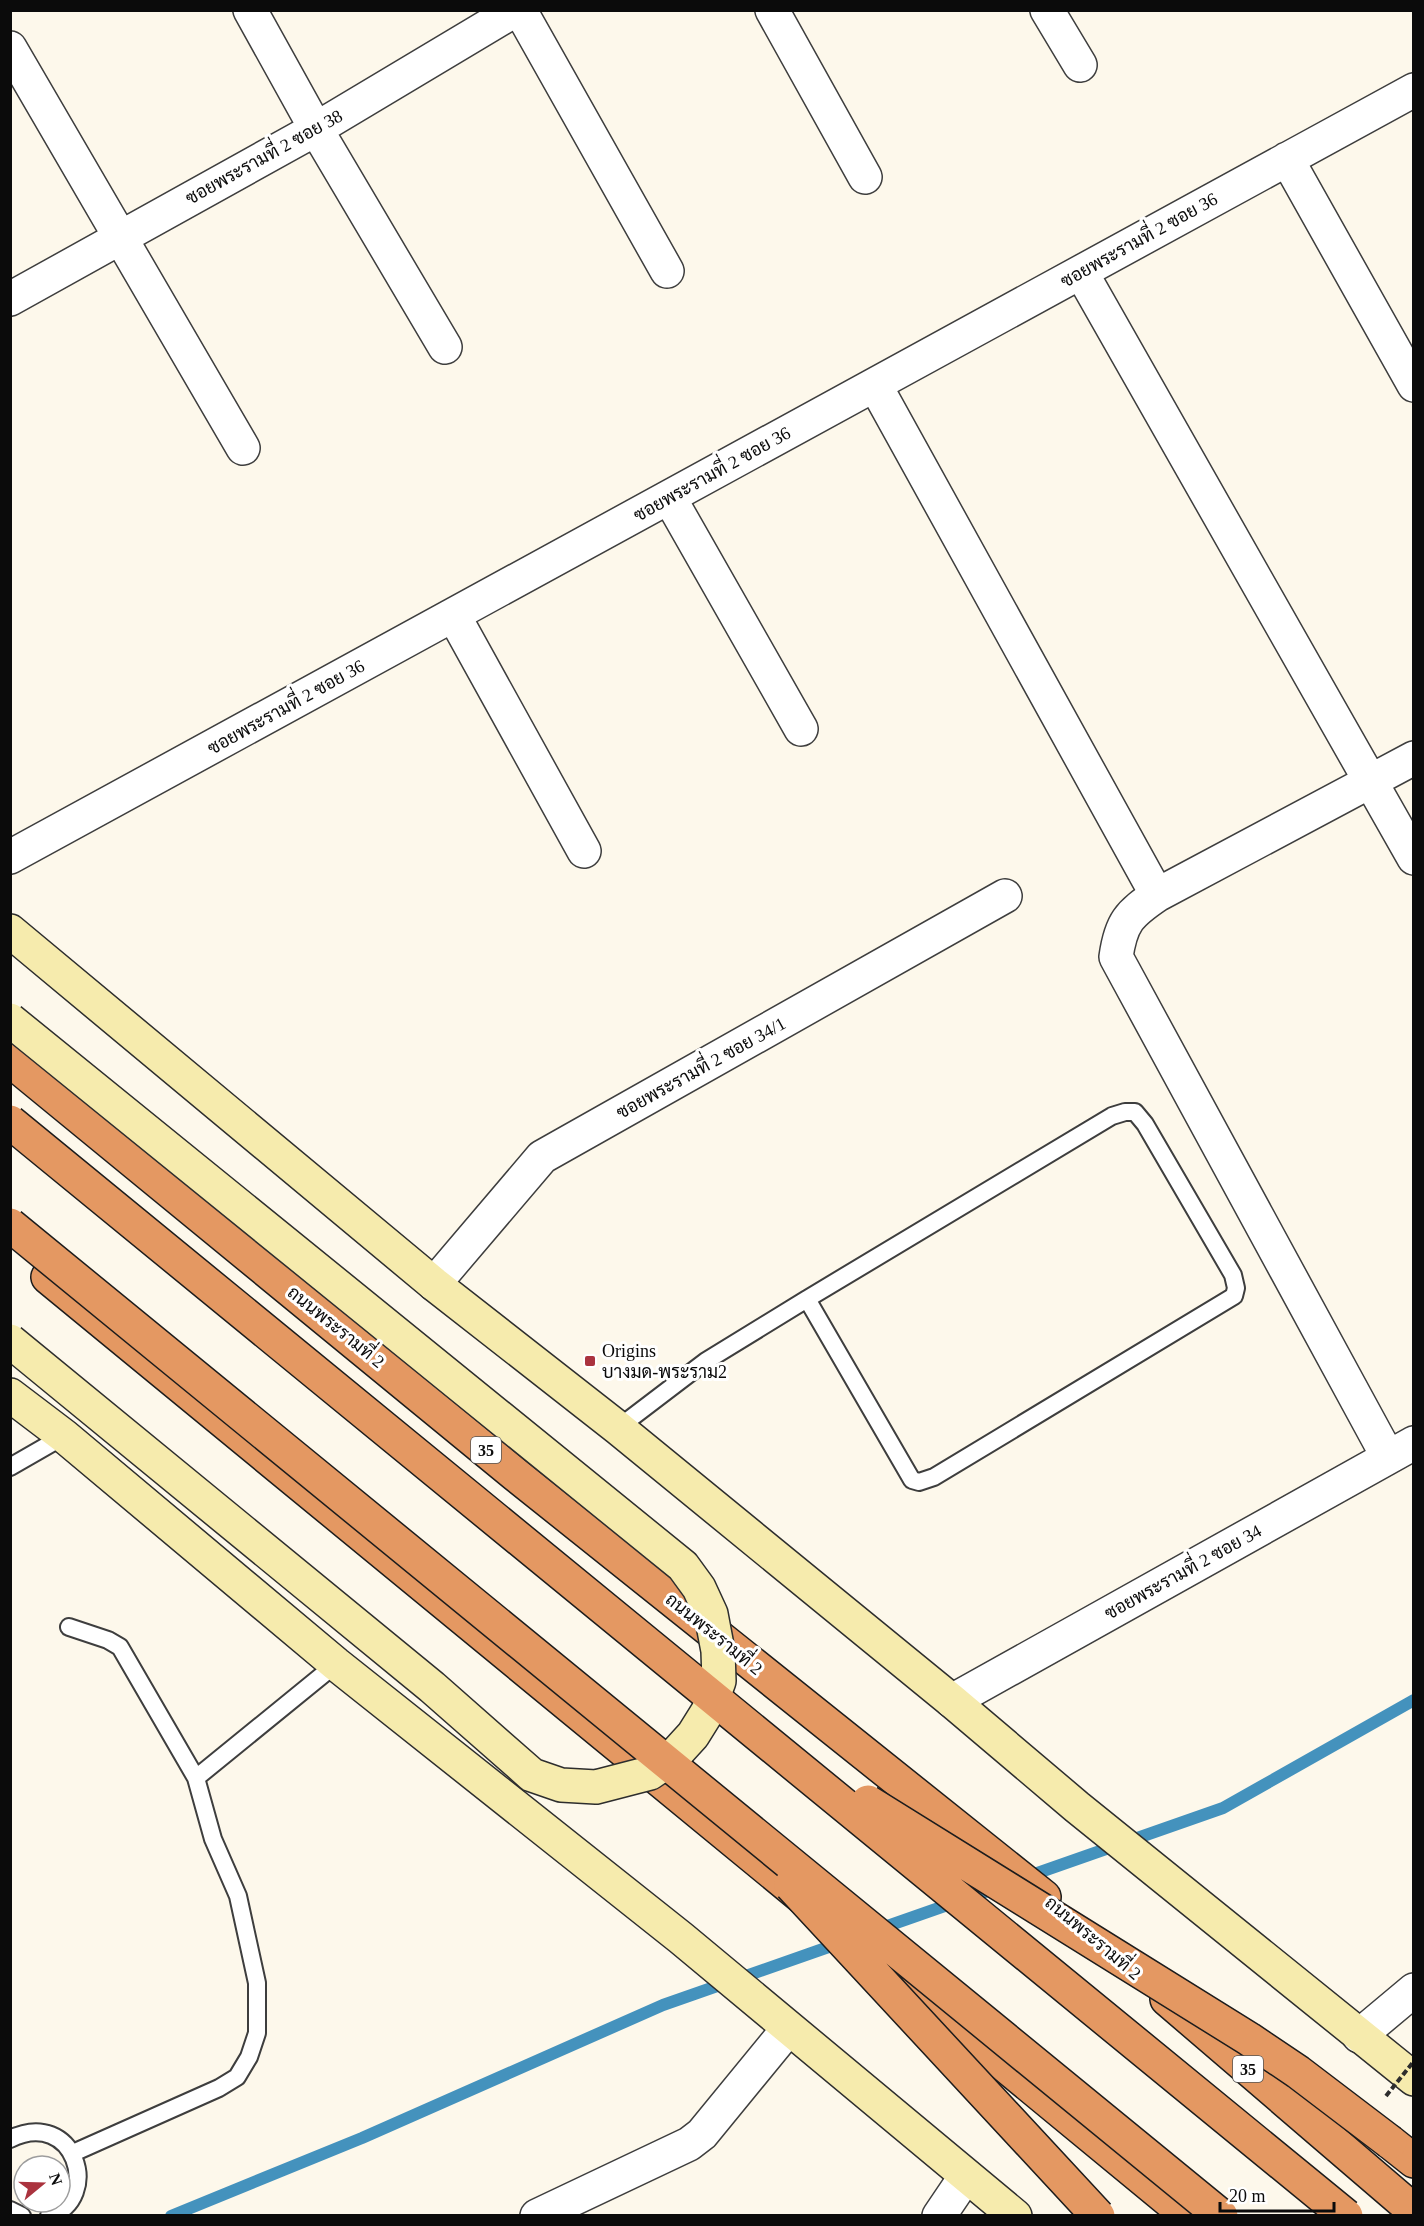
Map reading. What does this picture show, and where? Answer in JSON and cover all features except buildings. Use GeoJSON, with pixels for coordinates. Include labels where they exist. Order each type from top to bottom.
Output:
{"type":"FeatureCollection","features":[{"type":"Feature","properties":{"kind":"highway","name":"ถนนพระรามที่ 2"},"geometry":{"type":"LineString","coordinates":[[10,1060],[516,1475],[966,1837],[1083,1927],[1413,2211]]}},
{"type":"Feature","properties":{"kind":"highway"},"geometry":{"type":"LineString","coordinates":[[10,1122],[1346,2216]]}},
{"type":"Feature","properties":{"kind":"highway"},"geometry":{"type":"LineString","coordinates":[[10,1225],[1221,2216]]}},
{"type":"Feature","properties":{"kind":"highway"},"geometry":{"type":"LineString","coordinates":[[10,1246],[1188,2216]]}},
{"type":"Feature","properties":{"kind":"highway"},"geometry":{"type":"LineString","coordinates":[[757,1733],[1249,2039],[1342,2105],[1413,2161]]}},
{"type":"Feature","properties":{"kind":"highway"},"geometry":{"type":"LineString","coordinates":[[707,1795],[1098,2216]]}},
{"type":"Feature","properties":{"kind":"main road"},"geometry":{"type":"LineString","coordinates":[[10,931],[434,1284],[618,1428],[952,1701],[1077,1808],[1413,2079]]}},
{"type":"Feature","properties":{"kind":"main road"},"geometry":{"type":"LineString","coordinates":[[10,1020],[683,1566],[699,1588],[711,1614],[718,1651],[719,1681],[708,1711],[693,1735],[672,1758],[650,1773],[596,1787],[561,1785],[532,1775],[432,1687],[10,1341]]}},
{"type":"Feature","properties":{"kind":"main road"},"geometry":{"type":"LineString","coordinates":[[10,1395],[64,1436],[336,1664],[681,1938],[1015,2216]]}},
{"type":"Feature","properties":{"kind":"street"},"geometry":{"type":"LineString","coordinates":[[250,10],[316,129],[445,347]]}},
{"type":"Feature","properties":{"kind":"street","name":"ซอยพระรามที่ 2 ซอย 38"},"geometry":{"type":"LineString","coordinates":[[10,299],[316,129],[515,10]]}},
{"type":"Feature","properties":{"kind":"street"},"geometry":{"type":"LineString","coordinates":[[520,10],[668,271]]}},
{"type":"Feature","properties":{"kind":"street"},"geometry":{"type":"LineString","coordinates":[[772,10],[865,177]]}},
{"type":"Feature","properties":{"kind":"street"},"geometry":{"type":"LineString","coordinates":[[1047,10],[1080,65]]}},
{"type":"Feature","properties":{"kind":"street"},"geometry":{"type":"LineString","coordinates":[[10,48],[243,448]]}},
{"type":"Feature","properties":{"kind":"street","name":"ซอยพระรามที่ 2 ซอย 36"},"geometry":{"type":"LineString","coordinates":[[10,857],[1413,90]]}},
{"type":"Feature","properties":{"kind":"street"},"geometry":{"type":"LineString","coordinates":[[1287,159],[1413,385]]}},
{"type":"Feature","properties":{"kind":"street"},"geometry":{"type":"LineString","coordinates":[[1081,272],[1413,858]]}},
{"type":"Feature","properties":{"kind":"street"},"geometry":{"type":"LineString","coordinates":[[875,385],[1157,895]]}},
{"type":"Feature","properties":{"kind":"street"},"geometry":{"type":"LineString","coordinates":[[669,498],[801,729]]}},
{"type":"Feature","properties":{"kind":"street"},"geometry":{"type":"LineString","coordinates":[[454,616],[584,851]]}},
{"type":"Feature","properties":{"kind":"street"},"geometry":{"type":"LineString","coordinates":[[1401,1450],[1116,957],[1119,935],[1133,911],[1157,895],[1413,758]]}},
{"type":"Feature","properties":{"kind":"street","name":"ซอยพระรามที่ 2 ซอย 34/1"},"geometry":{"type":"LineString","coordinates":[[434,1284],[542,1157],[1005,896]]}},
{"type":"Feature","properties":{"kind":"street","name":"ซอยพระรามที่ 2 ซอย 34"},"geometry":{"type":"LineString","coordinates":[[952,1701],[1401,1450]]}},
{"type":"Feature","properties":{"kind":"street"},"geometry":{"type":"LineString","coordinates":[[1359,2036],[1413,1990]]}},
{"type":"Feature","properties":{"kind":"street"},"geometry":{"type":"LineString","coordinates":[[537,2216],[689,2144],[702,2134],[779,2021]]}},
{"type":"Feature","properties":{"kind":"street"},"geometry":{"type":"LineString","coordinates":[[939,2216],[966,2176]]}},
{"type":"Feature","properties":{"kind":"lane"},"geometry":{"type":"LineString","coordinates":[[618,1428],[706,1362],[807,1299],[1112,1116],[1125,1112],[1135,1112],[1145,1124],[1233,1275],[1236,1288],[1234,1296],[1226,1302],[934,1477],[919,1482],[912,1480],[907,1472],[807,1299]]}},
{"type":"Feature","properties":{"kind":"lane"},"geometry":{"type":"LineString","coordinates":[[10,1467],[64,1436]]}},
{"type":"Feature","properties":{"kind":"lane"},"geometry":{"type":"LineString","coordinates":[[69,1627],[108,1640],[120,1647],[196,1779],[213,1839],[238,1896],[257,1983],[257,2033],[249,2057],[237,2077],[204,2095],[73,2153]]}},
{"type":"Feature","properties":{"kind":"lane"},"geometry":{"type":"LineString","coordinates":[[196,1779],[336,1664]]}},
{"type":"Feature","properties":{"kind":"lane"},"geometry":{"type":"LineString","coordinates":[[10,2139],[23,2132],[38,2131],[51,2134],[73,2153],[77,2167],[74,2195],[65,2206],[49,2216]]}},
{"type":"Feature","properties":{"kind":"lane"},"geometry":{"type":"LineString","coordinates":[[10,2210],[22,2216]]}},
{"type":"Feature","properties":{"kind":"waterway"},"geometry":{"type":"LineString","coordinates":[[1026,1877],[1223,1808],[1414,1700]]}},
{"type":"Feature","properties":{"kind":"waterway"},"geometry":{"type":"LineString","coordinates":[[876,1930],[996,1888]]}},
{"type":"Feature","properties":{"kind":"waterway"},"geometry":{"type":"LineString","coordinates":[[171,2216],[362,2138],[663,2005],[840,1943]]}},
{"type":"Feature","properties":{"kind":"place","name":"Origins บางมด-พระราม2"},"geometry":{"type":"Point","coordinates":[590,1361]}}]}
